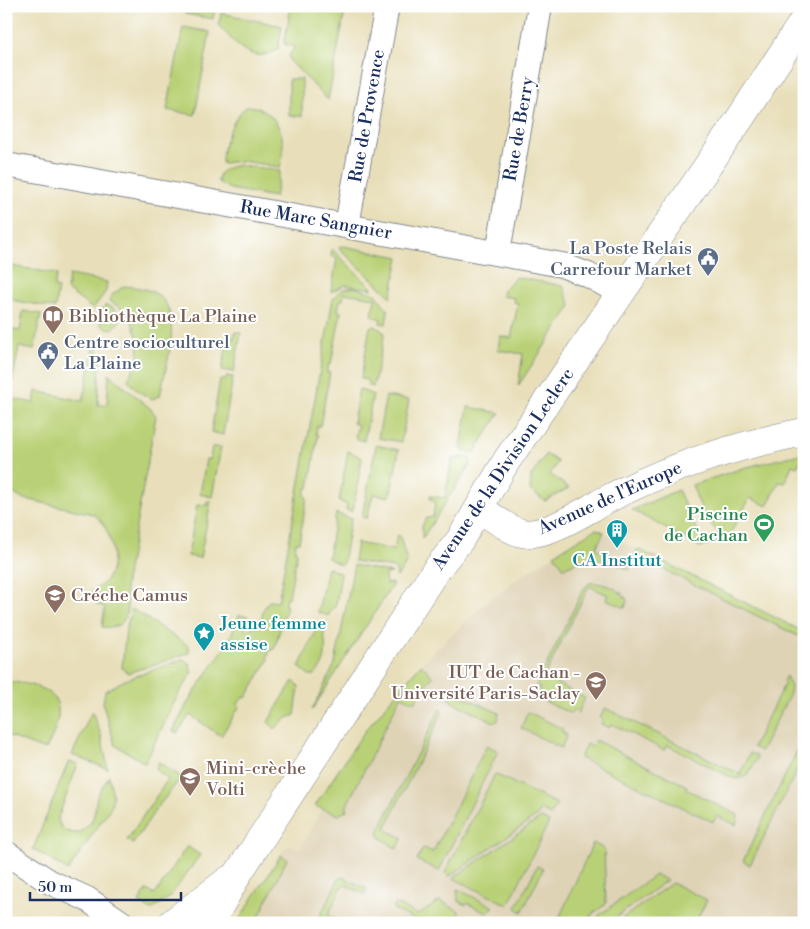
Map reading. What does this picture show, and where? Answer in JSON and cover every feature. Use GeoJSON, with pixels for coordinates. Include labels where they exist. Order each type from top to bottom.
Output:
{"type":"FeatureCollection","features":[{"type":"Feature","properties":{"kind":"main road","name":"Avenue de la Division Leclerc"},"geometry":{"type":"LineString","coordinates":[[210,923],[239,872],[479,508],[507,460],[741,117],[804,20]]}},
{"type":"Feature","properties":{"kind":"main road","name":"Avenue de l'Europe"},"geometry":{"type":"LineString","coordinates":[[479,508],[522,534],[537,532],[570,519],[636,484],[714,454],[762,440],[804,432]]}},
{"type":"Feature","properties":{"kind":"main road"},"geometry":{"type":"LineString","coordinates":[[172,923],[239,872]]}},
{"type":"Feature","properties":{"kind":"street","name":"Rue de Provence"},"geometry":{"type":"LineString","coordinates":[[347,225],[387,6]]}},
{"type":"Feature","properties":{"kind":"street","name":"Rue de Berry"},"geometry":{"type":"LineString","coordinates":[[498,252],[540,6]]}},
{"type":"Feature","properties":{"kind":"street","name":"Rue Marc Sangnier"},"geometry":{"type":"LineString","coordinates":[[6,165],[562,265],[588,274],[620,293]]}},
{"type":"Feature","properties":{"kind":"street"},"geometry":{"type":"LineString","coordinates":[[6,853],[50,882],[87,899],[122,923]]}},
{"type":"Feature","properties":{"kind":"shaded area","name":"IUT de Cachan - Université Paris-Saclay"},"geometry":{"type":"Polygon","coordinates":[[[596,529],[804,632],[804,923],[237,923],[285,848],[291,845],[300,849],[322,809],[321,794],[364,732],[414,671],[480,607],[522,575],[596,529]]]}},
{"type":"Feature","properties":{"kind":"green space"},"geometry":{"type":"Polygon","coordinates":[[[186,6],[215,6],[213,19],[185,14],[186,6]]]}},
{"type":"Feature","properties":{"kind":"green space"},"geometry":{"type":"Polygon","coordinates":[[[291,6],[346,6],[328,100],[290,61],[289,55],[295,47],[284,44],[291,6]]]}},
{"type":"Feature","properties":{"kind":"green space"},"geometry":{"type":"Polygon","coordinates":[[[221,13],[282,26],[278,49],[268,54],[260,55],[246,51],[219,26],[221,13]]]}},
{"type":"Feature","properties":{"kind":"green space"},"geometry":{"type":"Polygon","coordinates":[[[183,27],[210,32],[195,115],[167,110],[183,27]]]}},
{"type":"Feature","properties":{"kind":"green space"},"geometry":{"type":"Polygon","coordinates":[[[289,79],[302,79],[302,116],[289,116],[289,79]]]}},
{"type":"Feature","properties":{"kind":"green space"},"geometry":{"type":"Polygon","coordinates":[[[249,106],[259,108],[268,113],[279,128],[283,147],[280,167],[243,161],[222,163],[223,149],[234,122],[244,109],[249,106]]]}},
{"type":"Feature","properties":{"kind":"green space"},"geometry":{"type":"Polygon","coordinates":[[[238,165],[280,171],[275,197],[230,189],[218,182],[221,172],[238,165]]]}},
{"type":"Feature","properties":{"kind":"green space"},"geometry":{"type":"Polygon","coordinates":[[[343,246],[399,257],[391,297],[338,247],[343,246]]]}},
{"type":"Feature","properties":{"kind":"green space"},"geometry":{"type":"Polygon","coordinates":[[[332,249],[373,289],[345,285],[331,292],[337,258],[331,256],[332,249]]]}},
{"type":"Feature","properties":{"kind":"green space"},"geometry":{"type":"Polygon","coordinates":[[[12,266],[57,274],[54,287],[58,288],[55,308],[6,299],[6,268],[12,266]]]}},
{"type":"Feature","properties":{"kind":"green space"},"geometry":{"type":"Polygon","coordinates":[[[69,275],[107,282],[106,291],[93,309],[67,290],[69,275]]]}},
{"type":"Feature","properties":{"kind":"green space"},"geometry":{"type":"Polygon","coordinates":[[[516,277],[563,286],[571,306],[518,386],[523,354],[498,350],[500,336],[511,338],[518,303],[513,302],[514,298],[502,296],[503,290],[516,277]]]}},
{"type":"Feature","properties":{"kind":"green space"},"geometry":{"type":"Polygon","coordinates":[[[124,286],[155,293],[164,301],[170,312],[172,325],[169,355],[160,396],[152,399],[138,391],[128,380],[138,360],[139,342],[131,319],[121,308],[109,301],[112,295],[124,286]]]}},
{"type":"Feature","properties":{"kind":"green space"},"geometry":{"type":"Polygon","coordinates":[[[354,287],[376,294],[388,311],[386,324],[380,323],[381,319],[372,316],[375,298],[344,293],[343,300],[340,300],[338,311],[341,312],[331,364],[329,364],[327,373],[330,373],[320,426],[317,426],[316,434],[318,435],[309,488],[306,488],[305,496],[307,497],[299,542],[296,542],[295,551],[297,552],[289,597],[286,597],[285,606],[287,606],[274,650],[271,649],[267,657],[269,659],[246,698],[243,697],[238,704],[240,706],[221,736],[190,715],[177,733],[173,731],[188,702],[229,641],[239,615],[248,616],[245,630],[261,624],[263,610],[269,601],[278,602],[333,299],[343,289],[354,287]]]}},
{"type":"Feature","properties":{"kind":"green space"},"geometry":{"type":"Polygon","coordinates":[[[106,305],[112,307],[118,313],[120,321],[113,329],[104,328],[99,321],[101,310],[106,305]]]}},
{"type":"Feature","properties":{"kind":"green space"},"geometry":{"type":"Polygon","coordinates":[[[23,311],[41,314],[34,350],[19,347],[9,398],[34,403],[36,391],[83,401],[96,337],[100,363],[98,405],[107,405],[109,374],[151,409],[156,416],[125,587],[126,616],[123,622],[118,625],[102,627],[105,607],[97,605],[91,593],[106,580],[110,573],[113,555],[109,535],[99,519],[93,514],[21,498],[6,489],[6,328],[20,331],[23,311]]]}},
{"type":"Feature","properties":{"kind":"green space"},"geometry":{"type":"Polygon","coordinates":[[[375,326],[385,333],[373,387],[368,385],[369,382],[361,378],[370,327],[375,326]]]}},
{"type":"Feature","properties":{"kind":"green space"},"geometry":{"type":"Polygon","coordinates":[[[235,332],[241,333],[234,372],[222,370],[228,337],[234,338],[235,332]]]}},
{"type":"Feature","properties":{"kind":"green space"},"geometry":{"type":"Polygon","coordinates":[[[226,376],[233,377],[223,435],[211,432],[220,380],[227,379],[226,376]]]}},
{"type":"Feature","properties":{"kind":"green space"},"geometry":{"type":"Polygon","coordinates":[[[359,389],[373,395],[364,441],[355,438],[358,425],[353,423],[359,389]]]}},
{"type":"Feature","properties":{"kind":"green space"},"geometry":{"type":"Polygon","coordinates":[[[386,396],[409,400],[401,442],[378,438],[386,396]]]}},
{"type":"Feature","properties":{"kind":"green space"},"geometry":{"type":"Polygon","coordinates":[[[468,407],[500,413],[474,453],[464,452],[461,448],[468,407]]]}},
{"type":"Feature","properties":{"kind":"green space"},"geometry":{"type":"Polygon","coordinates":[[[376,445],[399,450],[390,497],[373,494],[367,518],[362,517],[376,445]]]}},
{"type":"Feature","properties":{"kind":"green space"},"geometry":{"type":"Polygon","coordinates":[[[212,447],[221,447],[212,497],[200,494],[206,459],[210,459],[212,447]]]}},
{"type":"Feature","properties":{"kind":"green space"},"geometry":{"type":"Polygon","coordinates":[[[348,451],[362,458],[353,511],[346,510],[347,505],[339,501],[348,451]]]}},
{"type":"Feature","properties":{"kind":"green space"},"geometry":{"type":"Polygon","coordinates":[[[804,453],[804,464],[800,462],[797,467],[792,465],[785,483],[779,482],[767,506],[750,498],[727,539],[714,529],[701,508],[692,485],[743,468],[804,453]]]}},
{"type":"Feature","properties":{"kind":"green space"},"geometry":{"type":"Polygon","coordinates":[[[546,454],[558,462],[550,474],[569,488],[545,501],[530,490],[531,476],[546,454]]]}},
{"type":"Feature","properties":{"kind":"green space"},"geometry":{"type":"Polygon","coordinates":[[[471,458],[469,460],[472,462],[422,539],[422,526],[426,518],[433,517],[435,502],[430,499],[430,496],[445,498],[452,459],[471,458]]]}},
{"type":"Feature","properties":{"kind":"green space"},"geometry":{"type":"Polygon","coordinates":[[[678,490],[696,528],[708,545],[700,547],[632,510],[678,490]]]}},
{"type":"Feature","properties":{"kind":"green space"},"geometry":{"type":"Polygon","coordinates":[[[207,501],[211,501],[200,558],[188,556],[197,505],[207,505],[207,501]]]}},
{"type":"Feature","properties":{"kind":"green space"},"geometry":{"type":"Polygon","coordinates":[[[336,513],[351,519],[343,563],[341,565],[328,558],[336,513]]]}},
{"type":"Feature","properties":{"kind":"green space"},"geometry":{"type":"Polygon","coordinates":[[[596,529],[604,532],[596,548],[629,565],[638,549],[804,632],[804,639],[636,556],[629,570],[612,562],[597,559],[582,561],[564,568],[554,554],[596,529]]]}},
{"type":"Feature","properties":{"kind":"green space"},"geometry":{"type":"Polygon","coordinates":[[[397,535],[400,536],[407,562],[397,577],[396,570],[393,568],[354,561],[357,543],[394,550],[397,535]]]}},
{"type":"Feature","properties":{"kind":"green space"},"geometry":{"type":"Polygon","coordinates":[[[354,565],[392,573],[385,574],[386,584],[392,583],[392,586],[312,710],[335,664],[354,565]]]}},
{"type":"Feature","properties":{"kind":"green space"},"geometry":{"type":"Polygon","coordinates":[[[327,567],[341,574],[336,604],[328,616],[318,612],[327,567]]]}},
{"type":"Feature","properties":{"kind":"green space"},"geometry":{"type":"Polygon","coordinates":[[[589,583],[616,589],[627,600],[625,608],[606,599],[608,595],[589,586],[544,677],[585,698],[578,713],[573,710],[571,714],[536,697],[540,688],[536,686],[584,588],[589,583]]]}},
{"type":"Feature","properties":{"kind":"green space"},"geometry":{"type":"Polygon","coordinates":[[[132,609],[189,646],[189,653],[128,673],[122,668],[126,628],[132,609]]]}},
{"type":"Feature","properties":{"kind":"green space"},"geometry":{"type":"Polygon","coordinates":[[[316,624],[323,625],[325,652],[319,670],[314,675],[309,675],[299,667],[315,633],[316,624]]]}},
{"type":"Feature","properties":{"kind":"green space"},"geometry":{"type":"Polygon","coordinates":[[[183,659],[189,663],[192,673],[178,695],[145,763],[115,745],[103,704],[105,691],[125,680],[183,659]]]}},
{"type":"Feature","properties":{"kind":"green space"},"geometry":{"type":"Polygon","coordinates":[[[421,664],[433,677],[424,686],[415,702],[401,696],[347,805],[347,810],[339,815],[315,806],[364,732],[421,664]]]}},
{"type":"Feature","properties":{"kind":"green space"},"geometry":{"type":"Polygon","coordinates":[[[786,676],[791,687],[790,694],[760,751],[753,747],[785,683],[783,681],[786,676]]]}},
{"type":"Feature","properties":{"kind":"green space"},"geometry":{"type":"Polygon","coordinates":[[[6,681],[37,687],[54,698],[58,707],[58,718],[46,749],[6,735],[6,681]]]}},
{"type":"Feature","properties":{"kind":"green space"},"geometry":{"type":"Polygon","coordinates":[[[293,681],[299,686],[295,715],[285,719],[275,729],[268,722],[293,681]]]}},
{"type":"Feature","properties":{"kind":"green space"},"geometry":{"type":"Polygon","coordinates":[[[454,692],[499,713],[498,721],[494,722],[450,701],[449,696],[454,692]]]}},
{"type":"Feature","properties":{"kind":"green space"},"geometry":{"type":"Polygon","coordinates":[[[605,708],[740,774],[750,753],[757,756],[757,759],[747,776],[735,779],[667,745],[664,750],[612,724],[609,728],[601,724],[603,720],[600,718],[605,708]]]}},
{"type":"Feature","properties":{"kind":"green space"},"geometry":{"type":"Polygon","coordinates":[[[440,709],[443,711],[385,829],[403,838],[397,849],[380,837],[378,832],[440,709]]]}},
{"type":"Feature","properties":{"kind":"green space"},"geometry":{"type":"Polygon","coordinates":[[[92,711],[101,735],[108,769],[72,755],[92,711]]]}},
{"type":"Feature","properties":{"kind":"green space"},"geometry":{"type":"Polygon","coordinates":[[[528,712],[563,729],[562,732],[567,735],[561,748],[521,728],[528,712]]]}},
{"type":"Feature","properties":{"kind":"green space"},"geometry":{"type":"Polygon","coordinates":[[[804,737],[804,756],[750,865],[743,861],[804,737]]]}},
{"type":"Feature","properties":{"kind":"green space"},"geometry":{"type":"Polygon","coordinates":[[[595,740],[687,786],[686,789],[738,815],[736,825],[717,816],[713,822],[580,758],[586,744],[592,747],[595,740]]]}},
{"type":"Feature","properties":{"kind":"green space"},"geometry":{"type":"Polygon","coordinates":[[[487,745],[498,751],[439,871],[417,860],[423,848],[433,852],[487,745]]]}},
{"type":"Feature","properties":{"kind":"green space"},"geometry":{"type":"Polygon","coordinates":[[[158,762],[180,776],[180,779],[156,809],[133,844],[127,840],[168,779],[156,770],[158,762]]]}},
{"type":"Feature","properties":{"kind":"green space"},"geometry":{"type":"Polygon","coordinates":[[[68,763],[78,764],[58,818],[64,830],[77,833],[88,826],[93,818],[98,794],[109,776],[113,796],[111,807],[68,871],[33,849],[68,763]]]}},
{"type":"Feature","properties":{"kind":"green space"},"geometry":{"type":"Polygon","coordinates":[[[495,774],[557,804],[551,815],[540,810],[537,816],[450,876],[445,873],[495,774]]]}},
{"type":"Feature","properties":{"kind":"green space"},"geometry":{"type":"Polygon","coordinates":[[[541,818],[549,822],[508,905],[453,878],[541,818]]]}},
{"type":"Feature","properties":{"kind":"green space"},"geometry":{"type":"Polygon","coordinates":[[[593,843],[604,849],[606,904],[591,915],[592,920],[587,923],[557,923],[593,843]]]}},
{"type":"Feature","properties":{"kind":"green space"},"geometry":{"type":"Polygon","coordinates":[[[187,846],[200,855],[170,897],[151,910],[139,902],[147,890],[155,895],[187,846]]]}},
{"type":"Feature","properties":{"kind":"green space"},"geometry":{"type":"Polygon","coordinates":[[[281,855],[287,859],[256,923],[237,923],[281,855]]]}},
{"type":"Feature","properties":{"kind":"green space"},"geometry":{"type":"Polygon","coordinates":[[[537,866],[543,869],[522,912],[516,908],[537,866]]]}},
{"type":"Feature","properties":{"kind":"green space"},"geometry":{"type":"Polygon","coordinates":[[[655,875],[667,880],[608,923],[599,921],[598,916],[655,875]]]}},
{"type":"Feature","properties":{"kind":"green space"},"geometry":{"type":"Polygon","coordinates":[[[343,877],[367,889],[365,894],[343,884],[328,915],[343,923],[317,923],[339,878],[343,877]]]}},
{"type":"Feature","properties":{"kind":"green space"},"geometry":{"type":"Polygon","coordinates":[[[672,883],[707,900],[695,923],[681,923],[668,916],[664,923],[616,923],[672,883]]]}},
{"type":"Feature","properties":{"kind":"green space"},"geometry":{"type":"Polygon","coordinates":[[[457,889],[494,907],[486,913],[467,903],[466,905],[458,901],[457,889]]]}},
{"type":"Feature","properties":{"kind":"green space"},"geometry":{"type":"Polygon","coordinates":[[[440,901],[459,911],[459,923],[421,923],[393,909],[396,904],[418,915],[440,901]]]}},
{"type":"Feature","properties":{"kind":"place","name":"La Poste Relais Carrefour Market"},"geometry":{"type":"Point","coordinates":[708,277]}},
{"type":"Feature","properties":{"kind":"place","name":"Bibliothèque La Plaine"},"geometry":{"type":"Point","coordinates":[53,335]}},
{"type":"Feature","properties":{"kind":"place","name":"Centre socioculturel La Plaine"},"geometry":{"type":"Point","coordinates":[48,371]}},
{"type":"Feature","properties":{"kind":"place","name":"Piscine de Cachan"},"geometry":{"type":"Point","coordinates":[764,543]}},
{"type":"Feature","properties":{"kind":"place","name":"CA Institut"},"geometry":{"type":"Point","coordinates":[617,549]}},
{"type":"Feature","properties":{"kind":"place","name":"Créche Camus"},"geometry":{"type":"Point","coordinates":[55,614]}},
{"type":"Feature","properties":{"kind":"place","name":"Jeune femme assise"},"geometry":{"type":"Point","coordinates":[204,652]}},
{"type":"Feature","properties":{"kind":"place","name":"IUT de Cachan - Université Paris-Saclay"},"geometry":{"type":"Point","coordinates":[596,701]}},
{"type":"Feature","properties":{"kind":"place","name":"Mini-crèche Volti"},"geometry":{"type":"Point","coordinates":[190,797]}}]}
